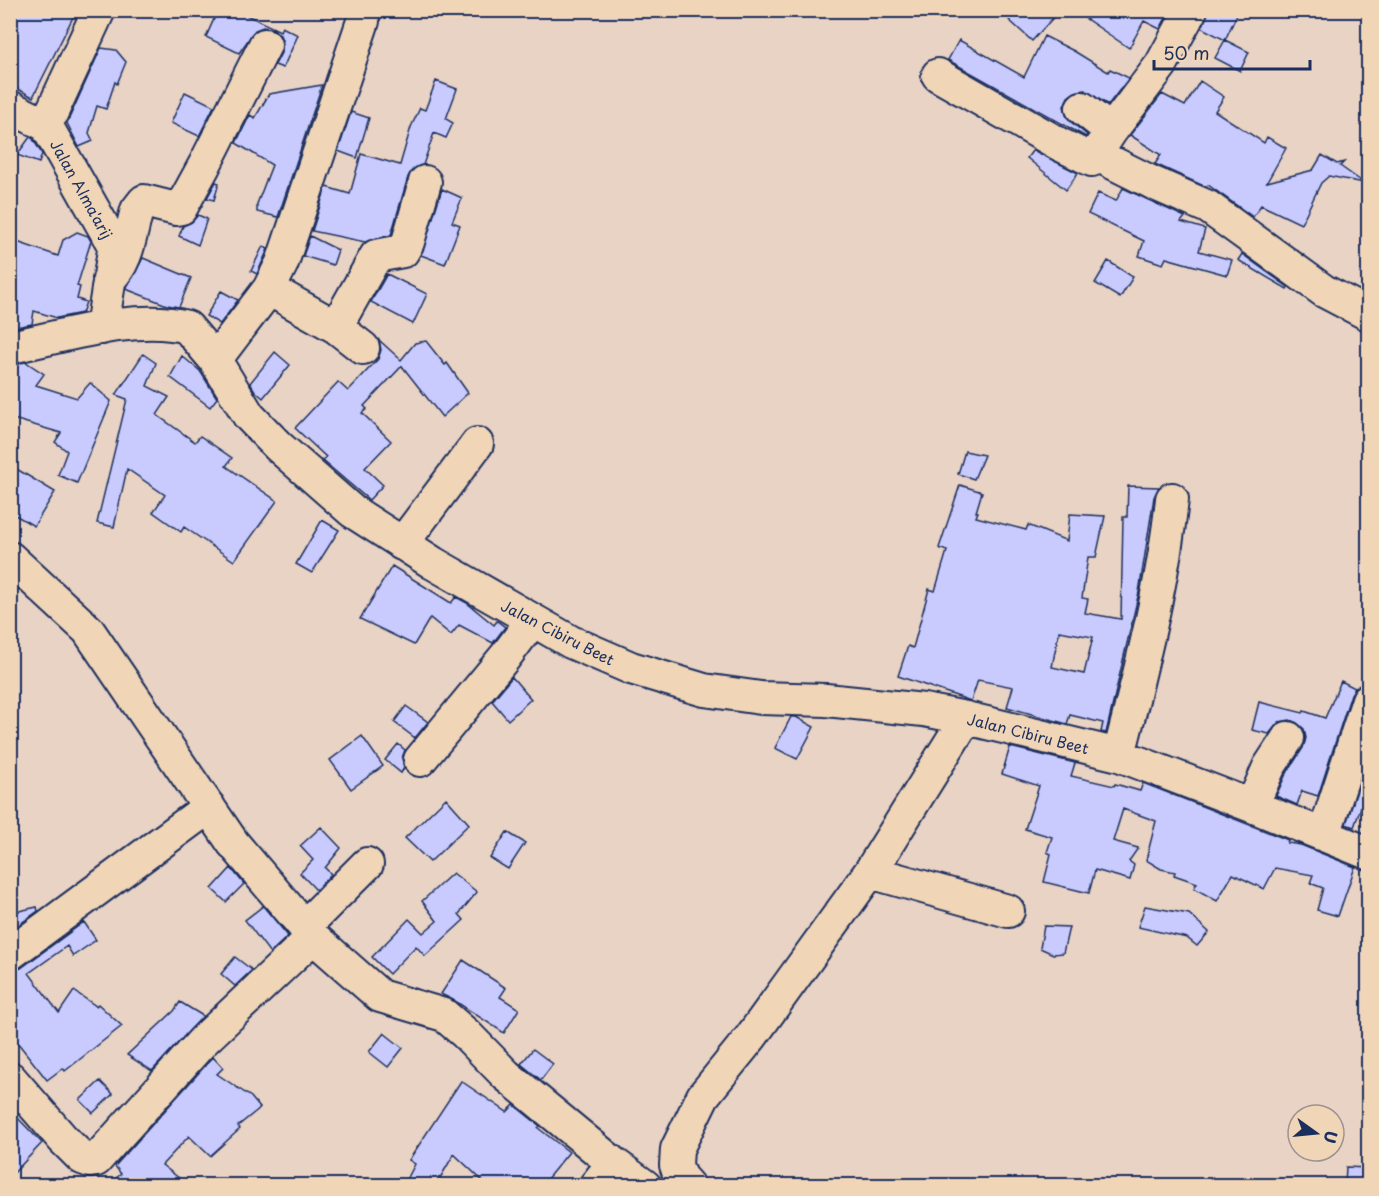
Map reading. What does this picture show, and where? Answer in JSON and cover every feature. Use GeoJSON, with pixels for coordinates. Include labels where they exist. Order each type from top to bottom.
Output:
{"type":"FeatureCollection","features":[{"type":"Feature","properties":{"kind":"street"},"geometry":{"type":"LineString","coordinates":[[46,125],[99,10]]}},
{"type":"Feature","properties":{"kind":"street"},"geometry":{"type":"LineString","coordinates":[[938,75],[1087,158],[1094,159],[1161,65],[1191,10]]}},
{"type":"Feature","properties":{"kind":"street"},"geometry":{"type":"LineString","coordinates":[[215,360],[269,288],[282,264],[363,21]]}},
{"type":"Feature","properties":{"kind":"street"},"geometry":{"type":"LineString","coordinates":[[109,279],[117,272],[123,260],[141,202],[181,208],[265,45]]}},
{"type":"Feature","properties":{"kind":"street","name":"Jalan Alma'arij"},"geometry":{"type":"LineString","coordinates":[[10,107],[46,125],[113,244],[102,328]]}},
{"type":"Feature","properties":{"kind":"street"},"geometry":{"type":"LineString","coordinates":[[1082,108],[1104,142],[1107,160],[1208,207],[1324,291],[1364,301]]}},
{"type":"Feature","properties":{"kind":"street"},"geometry":{"type":"LineString","coordinates":[[336,327],[376,256],[403,251],[408,242],[424,182]]}},
{"type":"Feature","properties":{"kind":"street"},"geometry":{"type":"LineString","coordinates":[[269,288],[336,327],[363,348]]}},
{"type":"Feature","properties":{"kind":"street","name":"Jalan Cibiru Beet"},"geometry":{"type":"LineString","coordinates":[[10,347],[102,328],[158,322],[187,327],[215,360],[249,417],[352,511],[402,544],[532,621],[571,642],[631,668],[704,690],[761,698],[826,700],[913,709],[966,718],[1119,755],[1368,853]]}},
{"type":"Feature","properties":{"kind":"street"},"geometry":{"type":"LineString","coordinates":[[402,544],[477,444]]}},
{"type":"Feature","properties":{"kind":"street"},"geometry":{"type":"LineString","coordinates":[[1119,755],[1143,658],[1169,531],[1172,499]]}},
{"type":"Feature","properties":{"kind":"street"},"geometry":{"type":"LineString","coordinates":[[10,558],[88,630],[233,843],[309,932],[380,996],[444,1015],[466,1034],[604,1174],[645,1185]]}},
{"type":"Feature","properties":{"kind":"street"},"geometry":{"type":"LineString","coordinates":[[420,760],[532,621]]}},
{"type":"Feature","properties":{"kind":"street"},"geometry":{"type":"LineString","coordinates":[[1324,835],[1368,700]]}},
{"type":"Feature","properties":{"kind":"street"},"geometry":{"type":"LineString","coordinates":[[688,1185],[680,1177],[676,1165],[677,1149],[703,1096],[751,1037],[870,872],[966,718]]}},
{"type":"Feature","properties":{"kind":"street"},"geometry":{"type":"LineString","coordinates":[[1252,806],[1269,767],[1288,738]]}},
{"type":"Feature","properties":{"kind":"street"},"geometry":{"type":"LineString","coordinates":[[10,954],[209,807]]}},
{"type":"Feature","properties":{"kind":"street"},"geometry":{"type":"LineString","coordinates":[[10,1078],[82,1158],[96,1161],[204,1040],[309,932],[367,864]]}},
{"type":"Feature","properties":{"kind":"street"},"geometry":{"type":"LineString","coordinates":[[870,872],[1008,911]]}},
{"type":"Feature","properties":{"kind":"building"},"geometry":{"type":"Polygon","coordinates":[[[10,10],[64,10],[74,15],[33,97],[10,85],[10,10]]]}},
{"type":"Feature","properties":{"kind":"building"},"geometry":{"type":"Polygon","coordinates":[[[218,10],[236,10],[280,31],[282,27],[298,35],[283,68],[275,65],[283,43],[280,35],[273,29],[263,27],[255,30],[239,53],[206,37],[218,10]]]}},
{"type":"Feature","properties":{"kind":"building"},"geometry":{"type":"Polygon","coordinates":[[[1018,10],[1060,10],[1032,41],[1009,20],[1018,10]]]}},
{"type":"Feature","properties":{"kind":"building"},"geometry":{"type":"Polygon","coordinates":[[[1073,10],[1170,10],[1160,29],[1144,21],[1129,48],[1073,10]]]}},
{"type":"Feature","properties":{"kind":"building"},"geometry":{"type":"Polygon","coordinates":[[[1209,10],[1239,10],[1225,40],[1202,28],[1209,10]]]}},
{"type":"Feature","properties":{"kind":"building"},"geometry":{"type":"Polygon","coordinates":[[[1044,36],[1108,72],[1110,69],[1129,78],[1108,105],[1085,90],[1075,92],[1068,97],[1064,106],[1066,115],[1087,135],[1086,137],[948,60],[959,40],[1024,77],[1044,36]]]}},
{"type":"Feature","properties":{"kind":"building"},"geometry":{"type":"Polygon","coordinates":[[[1225,40],[1249,52],[1240,71],[1215,58],[1225,40]]]}},
{"type":"Feature","properties":{"kind":"building"},"geometry":{"type":"Polygon","coordinates":[[[101,48],[116,50],[126,62],[117,84],[115,82],[106,109],[97,106],[89,133],[93,141],[79,147],[67,123],[101,48]]]}},
{"type":"Feature","properties":{"kind":"building"},"geometry":{"type":"Polygon","coordinates":[[[436,81],[457,89],[446,119],[453,123],[446,138],[434,133],[423,165],[413,169],[408,177],[391,235],[365,242],[312,231],[326,187],[350,194],[361,154],[400,165],[411,127],[420,108],[425,110],[436,81]]]}},
{"type":"Feature","properties":{"kind":"building"},"geometry":{"type":"Polygon","coordinates":[[[1200,81],[1224,97],[1215,111],[1264,143],[1267,137],[1286,148],[1267,182],[1313,170],[1322,155],[1337,164],[1344,162],[1340,166],[1364,183],[1329,176],[1321,183],[1301,224],[1261,205],[1253,217],[1208,185],[1206,187],[1155,164],[1161,155],[1130,135],[1162,94],[1185,106],[1200,81]]]}},
{"type":"Feature","properties":{"kind":"building"},"geometry":{"type":"Polygon","coordinates":[[[322,85],[278,217],[257,212],[257,204],[272,165],[236,143],[250,115],[255,118],[269,94],[322,85]]]}},
{"type":"Feature","properties":{"kind":"building"},"geometry":{"type":"Polygon","coordinates":[[[185,92],[214,106],[199,136],[171,123],[185,92]]]}},
{"type":"Feature","properties":{"kind":"building"},"geometry":{"type":"Polygon","coordinates":[[[351,112],[369,118],[357,158],[338,151],[351,112]]]}},
{"type":"Feature","properties":{"kind":"building"},"geometry":{"type":"Polygon","coordinates":[[[30,137],[42,154],[39,163],[17,155],[30,137]]]}},
{"type":"Feature","properties":{"kind":"building"},"geometry":{"type":"Polygon","coordinates":[[[1033,150],[1078,173],[1066,190],[1027,158],[1033,150]]]}},
{"type":"Feature","properties":{"kind":"building"},"geometry":{"type":"Polygon","coordinates":[[[216,182],[219,183],[214,200],[207,198],[216,182]]]}},
{"type":"Feature","properties":{"kind":"building"},"geometry":{"type":"Polygon","coordinates":[[[1123,188],[1185,217],[1181,222],[1205,229],[1199,251],[1232,260],[1227,275],[1166,258],[1163,264],[1139,256],[1144,241],[1088,214],[1098,193],[1116,201],[1123,188]]]}},
{"type":"Feature","properties":{"kind":"building"},"geometry":{"type":"Polygon","coordinates":[[[442,189],[462,198],[452,222],[460,225],[445,264],[421,255],[442,189]]]}},
{"type":"Feature","properties":{"kind":"building"},"geometry":{"type":"Polygon","coordinates":[[[198,215],[207,219],[198,245],[179,236],[183,226],[192,222],[198,215]]]}},
{"type":"Feature","properties":{"kind":"building"},"geometry":{"type":"Polygon","coordinates":[[[77,232],[88,236],[91,241],[77,286],[80,287],[77,299],[86,302],[82,313],[57,318],[34,311],[32,324],[10,328],[10,278],[16,260],[12,259],[17,242],[58,256],[63,240],[77,232]]]}},
{"type":"Feature","properties":{"kind":"building"},"geometry":{"type":"Polygon","coordinates":[[[310,236],[338,250],[333,265],[303,256],[310,236]]]}},
{"type":"Feature","properties":{"kind":"building"},"geometry":{"type":"Polygon","coordinates":[[[263,246],[268,249],[257,274],[251,271],[263,246]]]}},
{"type":"Feature","properties":{"kind":"building"},"geometry":{"type":"Polygon","coordinates":[[[1242,254],[1288,287],[1287,289],[1238,260],[1242,254]]]}},
{"type":"Feature","properties":{"kind":"building"},"geometry":{"type":"Polygon","coordinates":[[[143,258],[191,278],[179,307],[167,305],[126,289],[143,258]]]}},
{"type":"Feature","properties":{"kind":"building"},"geometry":{"type":"Polygon","coordinates":[[[1108,261],[1133,277],[1120,298],[1095,283],[1108,261]]]}},
{"type":"Feature","properties":{"kind":"building"},"geometry":{"type":"Polygon","coordinates":[[[387,274],[427,294],[413,324],[371,302],[387,274]]]}},
{"type":"Feature","properties":{"kind":"building"},"geometry":{"type":"Polygon","coordinates":[[[221,291],[238,300],[220,324],[206,316],[221,291]]]}},
{"type":"Feature","properties":{"kind":"building"},"geometry":{"type":"Polygon","coordinates":[[[379,340],[401,360],[415,343],[426,341],[445,365],[447,363],[468,393],[442,417],[402,366],[364,406],[367,409],[362,413],[391,441],[365,468],[383,485],[369,500],[322,460],[326,457],[295,428],[338,382],[348,391],[378,359],[381,350],[379,340]]]}},
{"type":"Feature","properties":{"kind":"building"},"geometry":{"type":"Polygon","coordinates":[[[275,352],[290,365],[263,398],[250,383],[275,352]]]}},
{"type":"Feature","properties":{"kind":"building"},"geometry":{"type":"Polygon","coordinates":[[[143,354],[156,363],[147,386],[169,397],[157,415],[195,442],[200,436],[232,458],[226,466],[277,501],[234,561],[184,527],[181,532],[153,512],[165,495],[127,469],[114,527],[97,523],[127,399],[116,395],[143,354]]]}},
{"type":"Feature","properties":{"kind":"building"},"geometry":{"type":"Polygon","coordinates":[[[182,356],[200,371],[217,398],[210,407],[170,377],[182,356]]]}},
{"type":"Feature","properties":{"kind":"building"},"geometry":{"type":"Polygon","coordinates":[[[26,362],[44,374],[36,385],[77,398],[90,383],[111,401],[77,483],[58,475],[67,451],[55,442],[61,433],[10,418],[10,377],[20,363],[26,362]]]}},
{"type":"Feature","properties":{"kind":"building"},"geometry":{"type":"Polygon","coordinates":[[[965,451],[984,455],[974,479],[958,474],[965,451]]]}},
{"type":"Feature","properties":{"kind":"building"},"geometry":{"type":"Polygon","coordinates":[[[10,465],[55,492],[34,526],[10,512],[10,465]]]}},
{"type":"Feature","properties":{"kind":"building"},"geometry":{"type":"Polygon","coordinates":[[[960,485],[982,492],[976,517],[1026,530],[1028,525],[1067,541],[1070,514],[1105,516],[1096,557],[1088,557],[1082,598],[1088,599],[1085,613],[1121,619],[1123,517],[1127,517],[1128,486],[1159,487],[1154,497],[1139,592],[1106,733],[1101,732],[1103,723],[1070,715],[1067,724],[1007,707],[1013,687],[978,680],[971,701],[898,676],[908,646],[913,648],[929,589],[935,591],[947,551],[939,548],[960,485]],[[1059,631],[1052,667],[1084,674],[1093,637],[1059,631]]]}},
{"type":"Feature","properties":{"kind":"building"},"geometry":{"type":"Polygon","coordinates":[[[322,520],[339,530],[312,573],[296,564],[322,520]]]}},
{"type":"Feature","properties":{"kind":"building"},"geometry":{"type":"Polygon","coordinates":[[[392,566],[451,603],[456,597],[494,625],[497,621],[505,627],[493,643],[459,625],[451,635],[430,618],[414,645],[360,619],[392,566]]]}},
{"type":"Feature","properties":{"kind":"building"},"geometry":{"type":"Polygon","coordinates":[[[512,677],[531,699],[508,720],[492,701],[512,677]]]}},
{"type":"Feature","properties":{"kind":"building"},"geometry":{"type":"Polygon","coordinates":[[[1341,681],[1355,688],[1351,694],[1318,796],[1302,791],[1297,805],[1276,796],[1285,776],[1303,748],[1306,738],[1304,729],[1290,720],[1279,722],[1269,734],[1252,730],[1259,702],[1303,713],[1304,711],[1325,718],[1341,681]]]}},
{"type":"Feature","properties":{"kind":"building"},"geometry":{"type":"Polygon","coordinates":[[[406,706],[428,722],[415,738],[394,722],[406,706]]]}},
{"type":"Feature","properties":{"kind":"building"},"geometry":{"type":"Polygon","coordinates":[[[791,717],[796,717],[814,727],[797,759],[775,748],[791,717]]]}},
{"type":"Feature","properties":{"kind":"building"},"geometry":{"type":"Polygon","coordinates":[[[362,736],[383,766],[351,789],[330,760],[362,736]]]}},
{"type":"Feature","properties":{"kind":"building"},"geometry":{"type":"Polygon","coordinates":[[[398,744],[405,750],[402,758],[404,768],[401,773],[385,760],[398,744]]]}},
{"type":"Feature","properties":{"kind":"building"},"geometry":{"type":"Polygon","coordinates":[[[1010,747],[1075,763],[1071,776],[1140,791],[1143,783],[1288,840],[1287,843],[1301,845],[1355,867],[1338,916],[1317,910],[1323,888],[1310,883],[1313,875],[1275,868],[1264,889],[1233,874],[1217,901],[1194,888],[1197,883],[1174,875],[1175,872],[1161,869],[1146,860],[1156,821],[1123,809],[1113,841],[1138,848],[1129,861],[1134,865],[1130,880],[1095,870],[1089,893],[1044,882],[1051,854],[1047,852],[1052,837],[1025,829],[1039,786],[1002,774],[1010,747]]]}},
{"type":"Feature","properties":{"kind":"building"},"geometry":{"type":"Polygon","coordinates":[[[1368,757],[1368,787],[1354,827],[1346,824],[1368,757]]]}},
{"type":"Feature","properties":{"kind":"building"},"geometry":{"type":"Polygon","coordinates":[[[446,798],[469,824],[430,862],[405,838],[446,798]]]}},
{"type":"Feature","properties":{"kind":"building"},"geometry":{"type":"Polygon","coordinates":[[[321,827],[341,848],[325,868],[331,874],[316,890],[300,873],[313,860],[300,846],[321,827]]]}},
{"type":"Feature","properties":{"kind":"building"},"geometry":{"type":"Polygon","coordinates":[[[507,832],[525,843],[508,869],[490,858],[507,832]]]}},
{"type":"Feature","properties":{"kind":"building"},"geometry":{"type":"Polygon","coordinates":[[[231,868],[244,884],[226,902],[212,889],[231,868]]]}},
{"type":"Feature","properties":{"kind":"building"},"geometry":{"type":"Polygon","coordinates":[[[453,873],[477,892],[459,914],[464,920],[425,956],[416,946],[389,974],[372,957],[409,919],[423,933],[437,921],[422,901],[453,873]]]}},
{"type":"Feature","properties":{"kind":"building"},"geometry":{"type":"Polygon","coordinates":[[[263,906],[288,936],[270,953],[245,920],[263,906]]]}},
{"type":"Feature","properties":{"kind":"building"},"geometry":{"type":"Polygon","coordinates":[[[1145,906],[1189,914],[1209,932],[1197,946],[1187,938],[1138,927],[1145,906]]]}},
{"type":"Feature","properties":{"kind":"building"},"geometry":{"type":"Polygon","coordinates":[[[37,907],[38,911],[10,931],[10,913],[37,907]]]}},
{"type":"Feature","properties":{"kind":"building"},"geometry":{"type":"Polygon","coordinates":[[[84,922],[96,940],[73,956],[67,946],[29,973],[59,1013],[74,991],[96,1006],[98,1004],[122,1026],[65,1071],[63,1068],[47,1080],[10,1033],[10,972],[21,968],[84,922]]]}},
{"type":"Feature","properties":{"kind":"building"},"geometry":{"type":"Polygon","coordinates":[[[1044,926],[1069,927],[1063,953],[1053,954],[1040,948],[1044,926]]]}},
{"type":"Feature","properties":{"kind":"building"},"geometry":{"type":"Polygon","coordinates":[[[235,957],[252,970],[235,986],[221,974],[235,957]]]}},
{"type":"Feature","properties":{"kind":"building"},"geometry":{"type":"Polygon","coordinates":[[[463,960],[506,988],[500,997],[519,1009],[504,1033],[441,994],[463,960]]]}},
{"type":"Feature","properties":{"kind":"building"},"geometry":{"type":"Polygon","coordinates":[[[180,1002],[203,1016],[152,1071],[127,1055],[174,1011],[180,1002]]]}},
{"type":"Feature","properties":{"kind":"building"},"geometry":{"type":"Polygon","coordinates":[[[384,1033],[403,1048],[388,1067],[369,1052],[384,1033]]]}},
{"type":"Feature","properties":{"kind":"building"},"geometry":{"type":"Polygon","coordinates":[[[533,1049],[553,1064],[541,1080],[521,1064],[533,1049]]]}},
{"type":"Feature","properties":{"kind":"building"},"geometry":{"type":"Polygon","coordinates":[[[213,1057],[223,1068],[217,1074],[251,1097],[260,1108],[238,1126],[240,1129],[210,1156],[189,1136],[162,1165],[188,1185],[108,1185],[121,1174],[115,1166],[213,1057]]]}},
{"type":"Feature","properties":{"kind":"building"},"geometry":{"type":"Polygon","coordinates":[[[100,1081],[113,1094],[93,1113],[80,1100],[100,1081]]]}},
{"type":"Feature","properties":{"kind":"building"},"geometry":{"type":"Polygon","coordinates":[[[461,1081],[507,1112],[514,1105],[540,1126],[538,1128],[569,1152],[542,1185],[487,1185],[454,1154],[436,1185],[404,1185],[415,1164],[409,1160],[461,1081]]]}},
{"type":"Feature","properties":{"kind":"building"},"geometry":{"type":"Polygon","coordinates":[[[10,1110],[42,1143],[10,1177],[10,1110]]]}},
{"type":"Feature","properties":{"kind":"building"},"geometry":{"type":"Polygon","coordinates":[[[1346,1167],[1368,1168],[1368,1185],[1345,1184],[1346,1167]]]}}]}
